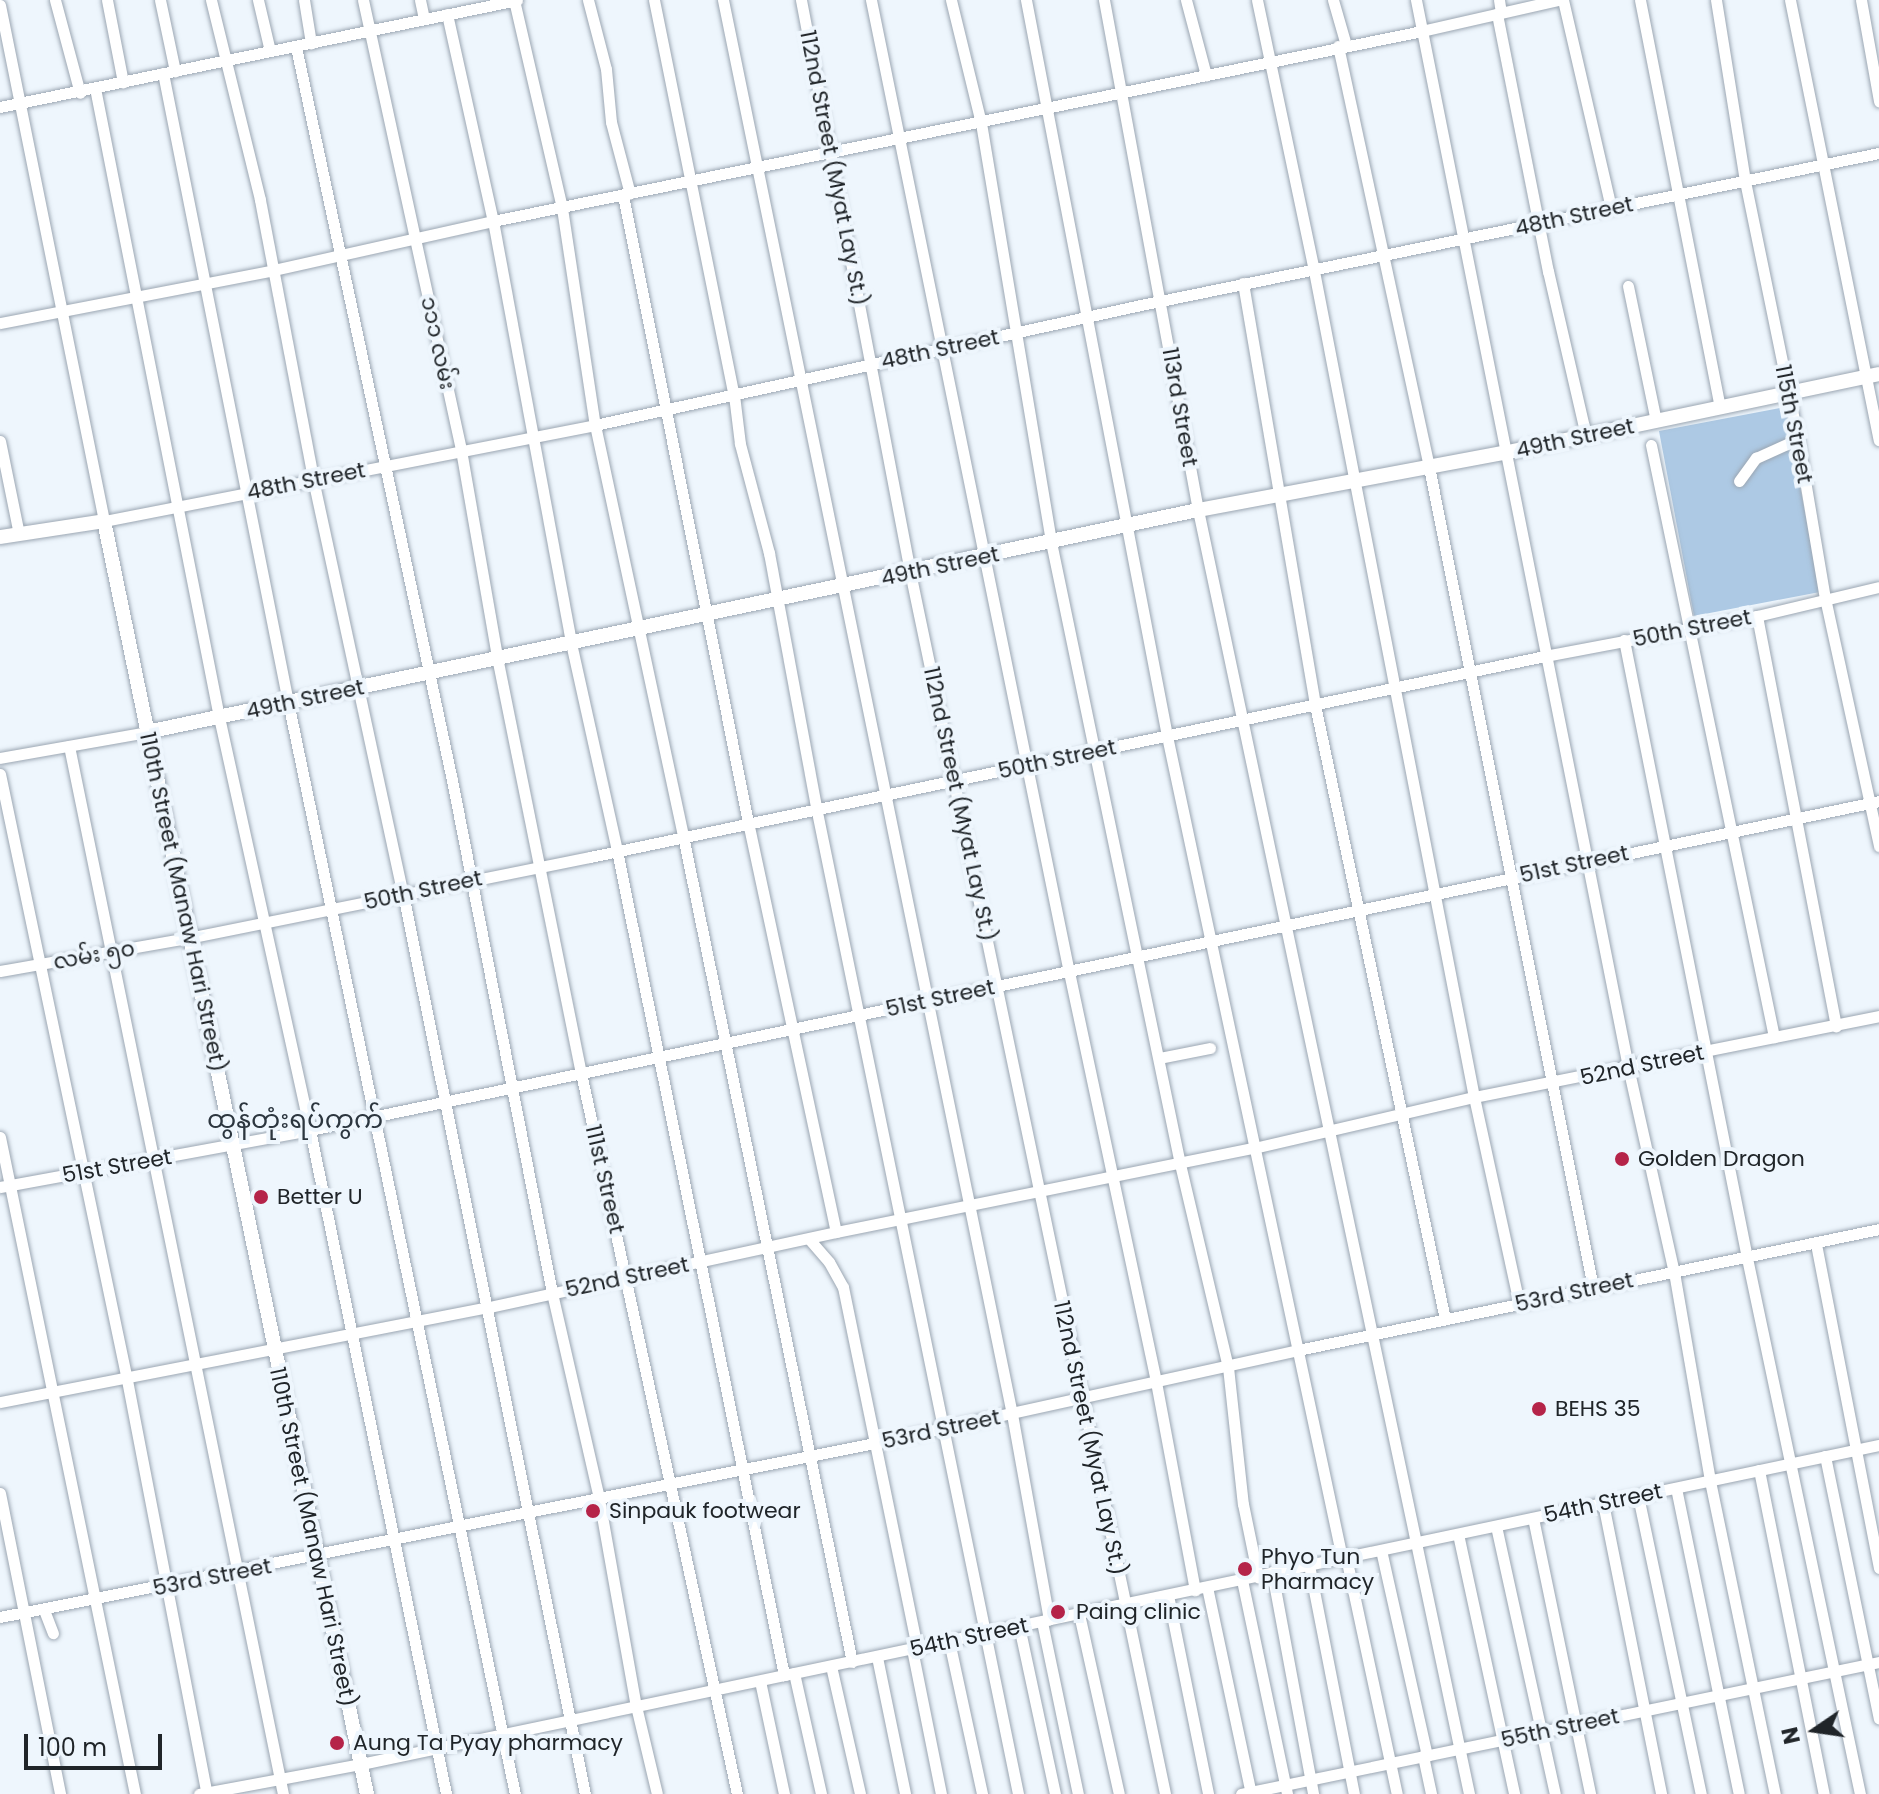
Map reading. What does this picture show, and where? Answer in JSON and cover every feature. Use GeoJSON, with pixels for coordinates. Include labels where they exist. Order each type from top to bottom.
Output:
{"type":"FeatureCollection","features":[{"type":"Feature","properties":{"kind":"main road","name":"49th Street"},"geometry":{"type":"LineString","coordinates":[[147,732],[841,588],[1198,510],[1504,453],[1872,375]]}},
{"type":"Feature","properties":{"kind":"main road","name":"48th Street"},"geometry":{"type":"LineString","coordinates":[[0,537],[104,521]]}},
{"type":"Feature","properties":{"kind":"main road","name":"110th Street (Manaw Hari Street)"},"geometry":{"type":"LineString","coordinates":[[104,521],[188,938],[235,1143],[274,1348],[367,1794]]}},
{"type":"Feature","properties":{"kind":"street"},"geometry":{"type":"LineString","coordinates":[[55,0],[80,93]]}},
{"type":"Feature","properties":{"kind":"street"},"geometry":{"type":"LineString","coordinates":[[107,0],[123,82]]}},
{"type":"Feature","properties":{"kind":"street"},"geometry":{"type":"LineString","coordinates":[[160,0],[169,72],[246,493],[515,1794]]}},
{"type":"Feature","properties":{"kind":"street"},"geometry":{"type":"LineString","coordinates":[[211,0],[245,128],[313,479],[403,894],[585,1794]]}},
{"type":"Feature","properties":{"kind":"street"},"geometry":{"type":"LineString","coordinates":[[258,0],[270,51]]}},
{"type":"Feature","properties":{"kind":"street"},"geometry":{"type":"LineString","coordinates":[[304,0],[311,43]]}},
{"type":"Feature","properties":{"kind":"street"},"geometry":{"type":"LineString","coordinates":[[363,0],[370,31]]}},
{"type":"Feature","properties":{"kind":"street"},"geometry":{"type":"LineString","coordinates":[[420,0],[424,19]]}},
{"type":"Feature","properties":{"kind":"street"},"geometry":{"type":"LineString","coordinates":[[0,107],[370,31],[447,14],[466,5],[515,0],[562,208],[595,425],[640,628],[852,1662]]}},
{"type":"Feature","properties":{"kind":"street"},"geometry":{"type":"LineString","coordinates":[[588,0],[606,69],[611,122],[748,822],[836,1232]]}},
{"type":"Feature","properties":{"kind":"street"},"geometry":{"type":"LineString","coordinates":[[654,0],[734,395],[740,444],[769,553],[775,600],[816,807],[861,1014],[1018,1794]]}},
{"type":"Feature","properties":{"kind":"street"},"geometry":{"type":"LineString","coordinates":[[723,0],[1012,1414],[1078,1794]]}},
{"type":"Feature","properties":{"kind":"street","name":"112nd Street (Myat Lay St.)"},"geometry":{"type":"LineString","coordinates":[[801,0],[910,572],[956,779],[1165,1794]]}},
{"type":"Feature","properties":{"kind":"street"},"geometry":{"type":"LineString","coordinates":[[871,0],[1069,972],[1248,1793]]}},
{"type":"Feature","properties":{"kind":"street"},"geometry":{"type":"LineString","coordinates":[[951,0],[981,123],[1013,333],[1051,542],[1180,1164],[1228,1367],[1243,1504],[1258,1577]]}},
{"type":"Feature","properties":{"kind":"street"},"geometry":{"type":"LineString","coordinates":[[1026,0],[1084,318],[1167,736],[1342,1558],[1346,1557],[1397,1794]]}},
{"type":"Feature","properties":{"kind":"street","name":"113rd Street"},"geometry":{"type":"LineString","coordinates":[[1104,0],[1198,510],[1469,1794]]}},
{"type":"Feature","properties":{"kind":"street"},"geometry":{"type":"LineString","coordinates":[[1186,0],[1206,75]]}},
{"type":"Feature","properties":{"kind":"street"},"geometry":{"type":"LineString","coordinates":[[1257,0],[1314,271],[1474,1097],[1519,1303]]}},
{"type":"Feature","properties":{"kind":"street"},"geometry":{"type":"LineString","coordinates":[[1333,0],[1382,257],[1429,467],[1508,878],[1593,1288]]}},
{"type":"Feature","properties":{"kind":"street"},"geometry":{"type":"LineString","coordinates":[[1416,0],[1586,860],[1674,1272],[1710,1481],[1775,1794]]}},
{"type":"Feature","properties":{"kind":"street"},"geometry":{"type":"LineString","coordinates":[[0,323],[274,270],[493,221],[981,123],[1271,59],[1422,31],[1499,9],[1560,0],[1611,208]]}},
{"type":"Feature","properties":{"kind":"street"},"geometry":{"type":"LineString","coordinates":[[1640,0],[1720,407]]}},
{"type":"Feature","properties":{"kind":"street","name":"115th Street"},"geometry":{"type":"LineString","coordinates":[[1716,0],[1745,181],[1798,439],[1825,598],[1875,801],[1879,846]]}},
{"type":"Feature","properties":{"kind":"street"},"geometry":{"type":"LineString","coordinates":[[1790,0],[1823,165],[1872,375],[1879,440]]}},
{"type":"Feature","properties":{"kind":"street"},"geometry":{"type":"LineString","coordinates":[[1861,0],[1879,101]]}},
{"type":"Feature","properties":{"kind":"street","name":"110th Street (Manaw Hari Street)"},"geometry":{"type":"LineString","coordinates":[[2,2],[104,521]]}},
{"type":"Feature","properties":{"kind":"street"},"geometry":{"type":"LineString","coordinates":[[1499,9],[1539,225],[1586,435]]}},
{"type":"Feature","properties":{"kind":"street"},"geometry":{"type":"LineString","coordinates":[[447,14],[493,221],[530,437],[699,1261],[789,1674],[821,1794]]}},
{"type":"Feature","properties":{"kind":"street","name":"၁၁၁ လမ်း"},"geometry":{"type":"LineString","coordinates":[[370,31],[461,450],[497,657]]}},
{"type":"Feature","properties":{"kind":"street"},"geometry":{"type":"LineString","coordinates":[[296,47],[386,466],[552,1293],[599,1499],[636,1706],[657,1794]]}},
{"type":"Feature","properties":{"kind":"street"},"geometry":{"type":"LineString","coordinates":[[95,88],[219,717],[310,1130],[446,1794]]}},
{"type":"Feature","properties":{"kind":"street","name":"48th Street"},"geometry":{"type":"LineString","coordinates":[[104,521],[595,425],[1243,283],[1314,271],[1879,153]]}},
{"type":"Feature","properties":{"kind":"street"},"geometry":{"type":"LineString","coordinates":[[1243,283],[1315,705],[1404,1113],[1445,1319]]}},
{"type":"Feature","properties":{"kind":"street"},"geometry":{"type":"LineString","coordinates":[[1628,286],[1656,421]]}},
{"type":"Feature","properties":{"kind":"street"},"geometry":{"type":"LineString","coordinates":[[1739,481],[1756,458],[1798,439]]}},
{"type":"Feature","properties":{"kind":"street"},"geometry":{"type":"LineString","coordinates":[[0,441],[19,534]]}},
{"type":"Feature","properties":{"kind":"street"},"geometry":{"type":"LineString","coordinates":[[1651,445],[1774,1037]]}},
{"type":"Feature","properties":{"kind":"street","name":"50th Street"},"geometry":{"type":"LineString","coordinates":[[188,938],[1545,656],[1757,616],[1879,587]]}},
{"type":"Feature","properties":{"kind":"street"},"geometry":{"type":"LineString","coordinates":[[1757,616],[1836,1026]]}},
{"type":"Feature","properties":{"kind":"street"},"geometry":{"type":"LineString","coordinates":[[1624,640],[1709,1051],[1747,1258],[1793,1463],[1860,1794]]}},
{"type":"Feature","properties":{"kind":"street","name":"111st Street"},"geometry":{"type":"LineString","coordinates":[[497,657],[581,1073],[737,1794]]}},
{"type":"Feature","properties":{"kind":"street","name":"49th Street"},"geometry":{"type":"LineString","coordinates":[[0,758],[147,732]]}},
{"type":"Feature","properties":{"kind":"street"},"geometry":{"type":"LineString","coordinates":[[69,746],[114,952],[283,1794]]}},
{"type":"Feature","properties":{"kind":"street"},"geometry":{"type":"LineString","coordinates":[[0,774],[81,1173],[127,1380],[204,1793]]}},
{"type":"Feature","properties":{"kind":"street","name":"51st Street"},"geometry":{"type":"LineString","coordinates":[[5,1186],[310,1130],[657,1054],[1287,927],[1586,860],[1875,801]]}},
{"type":"Feature","properties":{"kind":"street","name":"လမ်း ၅၀"},"geometry":{"type":"LineString","coordinates":[[0,971],[188,938]]}},
{"type":"Feature","properties":{"kind":"street","name":"52nd Street"},"geometry":{"type":"LineString","coordinates":[[0,1402],[198,1366],[767,1249],[836,1232],[1040,1194],[1474,1097],[1879,1016]]}},
{"type":"Feature","properties":{"kind":"street"},"geometry":{"type":"LineString","coordinates":[[1159,1058],[1210,1048]]}},
{"type":"Feature","properties":{"kind":"street"},"geometry":{"type":"LineString","coordinates":[[0,1137],[5,1186],[55,1393],[135,1794]]}},
{"type":"Feature","properties":{"kind":"street","name":"53rd Street"},"geometry":{"type":"LineString","coordinates":[[0,1617],[239,1572],[875,1443],[1373,1334],[1879,1229]]}},
{"type":"Feature","properties":{"kind":"street"},"geometry":{"type":"LineString","coordinates":[[809,1239],[829,1262],[843,1287],[941,1794]]}},
{"type":"Feature","properties":{"kind":"street"},"geometry":{"type":"LineString","coordinates":[[1816,1244],[1879,1568]]}},
{"type":"Feature","properties":{"kind":"street","name":"54th Street"},"geometry":{"type":"LineString","coordinates":[[204,1793],[361,1764],[877,1657],[1879,1445]]}},
{"type":"Feature","properties":{"kind":"street"},"geometry":{"type":"LineString","coordinates":[[1825,1456],[1874,1663],[1879,1719]]}},
{"type":"Feature","properties":{"kind":"street"},"geometry":{"type":"LineString","coordinates":[[1759,1470],[1824,1794]]}},
{"type":"Feature","properties":{"kind":"street"},"geometry":{"type":"LineString","coordinates":[[1676,1488],[1739,1794]]}},
{"type":"Feature","properties":{"kind":"street"},"geometry":{"type":"LineString","coordinates":[[0,1493],[60,1794]]}},
{"type":"Feature","properties":{"kind":"street"},"geometry":{"type":"LineString","coordinates":[[1638,1496],[1701,1794]]}},
{"type":"Feature","properties":{"kind":"street"},"geometry":{"type":"LineString","coordinates":[[1603,1503],[1661,1794]]}},
{"type":"Feature","properties":{"kind":"street"},"geometry":{"type":"LineString","coordinates":[[1533,1518],[1590,1794]]}},
{"type":"Feature","properties":{"kind":"street"},"geometry":{"type":"LineString","coordinates":[[1496,1526],[1555,1794]]}},
{"type":"Feature","properties":{"kind":"street"},"geometry":{"type":"LineString","coordinates":[[1458,1534],[1514,1794]]}},
{"type":"Feature","properties":{"kind":"street"},"geometry":{"type":"LineString","coordinates":[[1381,1550],[1427,1756],[1423,1756],[1431,1794]]}},
{"type":"Feature","properties":{"kind":"street"},"geometry":{"type":"LineString","coordinates":[[1309,1565],[1354,1794]]}},
{"type":"Feature","properties":{"kind":"street"},"geometry":{"type":"LineString","coordinates":[[1272,1572],[1313,1794]]}},
{"type":"Feature","properties":{"kind":"street"},"geometry":{"type":"LineString","coordinates":[[1242,1580],[1287,1790]]}},
{"type":"Feature","properties":{"kind":"street"},"geometry":{"type":"LineString","coordinates":[[1168,1595],[1208,1794]]}},
{"type":"Feature","properties":{"kind":"street"},"geometry":{"type":"LineString","coordinates":[[44,1610],[53,1633]]}},
{"type":"Feature","properties":{"kind":"street"},"geometry":{"type":"LineString","coordinates":[[1079,1614],[1119,1794]]}},
{"type":"Feature","properties":{"kind":"street"},"geometry":{"type":"LineString","coordinates":[[1019,1626],[1055,1794]]}},
{"type":"Feature","properties":{"kind":"street"},"geometry":{"type":"LineString","coordinates":[[949,1641],[982,1794]]}},
{"type":"Feature","properties":{"kind":"street"},"geometry":{"type":"LineString","coordinates":[[877,1657],[905,1794]]}},
{"type":"Feature","properties":{"kind":"street","name":"55th Street"},"geometry":{"type":"LineString","coordinates":[[1248,1793],[1287,1790],[1310,1780],[1874,1663]]}},
{"type":"Feature","properties":{"kind":"street"},"geometry":{"type":"LineString","coordinates":[[831,1666],[860,1794]]}},
{"type":"Feature","properties":{"kind":"street"},"geometry":{"type":"LineString","coordinates":[[760,1681],[784,1794]]}},
{"type":"Feature","properties":{"kind":"shaded area"},"geometry":{"type":"Polygon","coordinates":[[[1785,407],[1820,592],[1694,616],[1659,431],[1785,407]]]}},
{"type":"Feature","properties":{"kind":"place","name":"Golden Dragon"},"geometry":{"type":"Point","coordinates":[1622,1159]}},
{"type":"Feature","properties":{"kind":"place","name":"Better U"},"geometry":{"type":"Point","coordinates":[261,1197]}},
{"type":"Feature","properties":{"kind":"place","name":"BEHS 35"},"geometry":{"type":"Point","coordinates":[1539,1409]}},
{"type":"Feature","properties":{"kind":"place","name":"Sinpauk footwear"},"geometry":{"type":"Point","coordinates":[593,1511]}},
{"type":"Feature","properties":{"kind":"place","name":"Phyo Tun Pharmacy"},"geometry":{"type":"Point","coordinates":[1245,1569]}},
{"type":"Feature","properties":{"kind":"place","name":"Paing clinic"},"geometry":{"type":"Point","coordinates":[1058,1612]}},
{"type":"Feature","properties":{"kind":"place","name":"Aung Ta Pyay pharmacy"},"geometry":{"type":"Point","coordinates":[337,1743]}},
{"type":"Feature","properties":{"kind":"district","name":"ထွန်တုံးရပ်ကွက်"},"geometry":{"type":"Point","coordinates":[295,1120]}}]}
